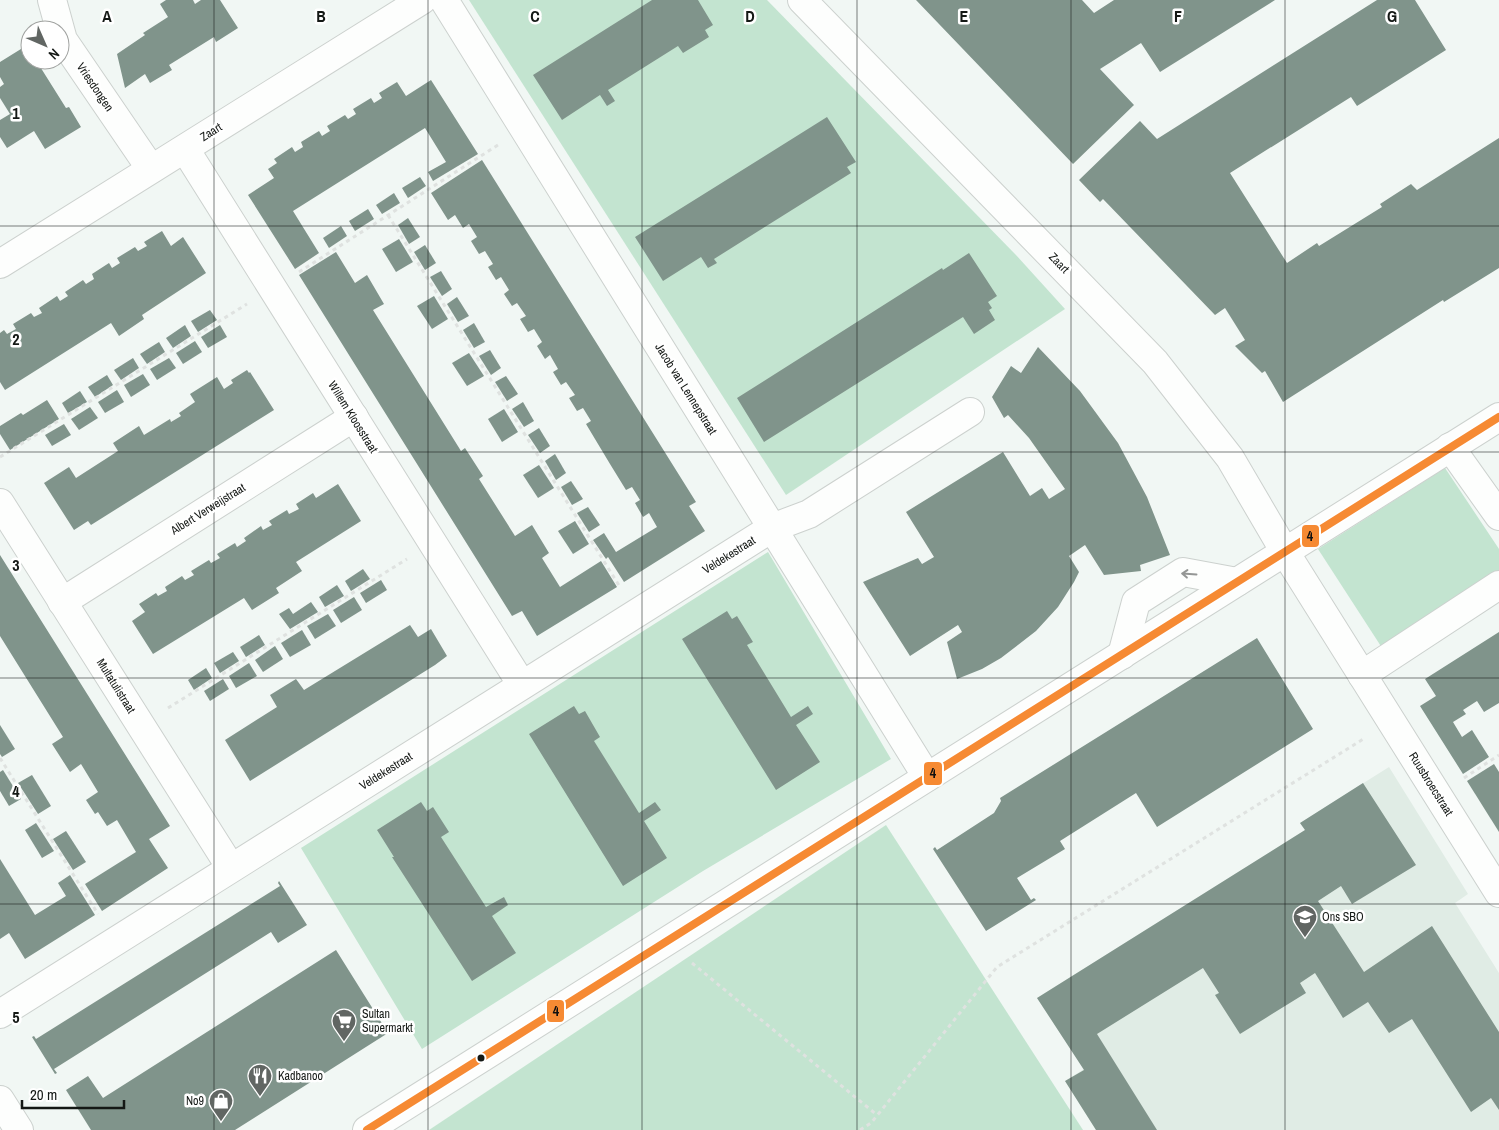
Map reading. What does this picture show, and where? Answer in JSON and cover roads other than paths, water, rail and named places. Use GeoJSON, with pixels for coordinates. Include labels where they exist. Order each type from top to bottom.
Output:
{"type":"FeatureCollection","features":[{"type":"Feature","properties":{"kind":"street","name":"Vriesdongen"},"geometry":{"type":"LineString","coordinates":[[52,0],[63,40],[151,169]]}},
{"type":"Feature","properties":{"kind":"street","name":"Jacob van Lennepstraat"},"geometry":{"type":"LineString","coordinates":[[444,0],[927,777]]}},
{"type":"Feature","properties":{"kind":"street","name":"Zaart"},"geometry":{"type":"LineString","coordinates":[[802,0],[1155,362],[1230,458],[1284,552]]}},
{"type":"Feature","properties":{"kind":"street","name":"Zaart"},"geometry":{"type":"LineString","coordinates":[[0,264],[185,149],[404,4]]}},
{"type":"Feature","properties":{"kind":"street","name":"Willem Kloosstraat"},"geometry":{"type":"LineString","coordinates":[[185,149],[522,685]]}},
{"type":"Feature","properties":{"kind":"street"},"geometry":{"type":"LineString","coordinates":[[772,528],[809,514],[970,412]]}},
{"type":"Feature","properties":{"kind":"street","name":"Albert Verweijstraat"},"geometry":{"type":"LineString","coordinates":[[62,602],[354,417]]}},
{"type":"Feature","properties":{"kind":"street"},"geometry":{"type":"LineString","coordinates":[[368,1130],[1499,417]]}},
{"type":"Feature","properties":{"kind":"street"},"geometry":{"type":"LineString","coordinates":[[1450,447],[1499,516]]}},
{"type":"Feature","properties":{"kind":"street","name":"Multatulistraat"},"geometry":{"type":"LineString","coordinates":[[0,503],[231,868]]}},
{"type":"Feature","properties":{"kind":"street","name":"Veldekestraat"},"geometry":{"type":"LineString","coordinates":[[0,1014],[772,528]]}},
{"type":"Feature","properties":{"kind":"street","name":"Ruusbroecstraat"},"geometry":{"type":"LineString","coordinates":[[1284,552],[1499,893]]}},
{"type":"Feature","properties":{"kind":"street"},"geometry":{"type":"LineString","coordinates":[[1122,655],[1136,602],[1175,577],[1183,572],[1237,582]]}},
{"type":"Feature","properties":{"kind":"street"},"geometry":{"type":"LineString","coordinates":[[1362,676],[1499,585]]}},
{"type":"Feature","properties":{"kind":"street"},"geometry":{"type":"LineString","coordinates":[[0,1100],[19,1130]]}},
{"type":"Feature","properties":{"kind":"place","name":"Ons SBO"},"geometry":{"type":"Point","coordinates":[1305,938]}},
{"type":"Feature","properties":{"kind":"place","name":"Sultan Supermarkt"},"geometry":{"type":"Point","coordinates":[344,1042]}},
{"type":"Feature","properties":{"kind":"place","name":"Kadbanoo"},"geometry":{"type":"Point","coordinates":[260,1097]}},
{"type":"Feature","properties":{"kind":"place","name":"No9"},"geometry":{"type":"Point","coordinates":[221,1122]}}]}
